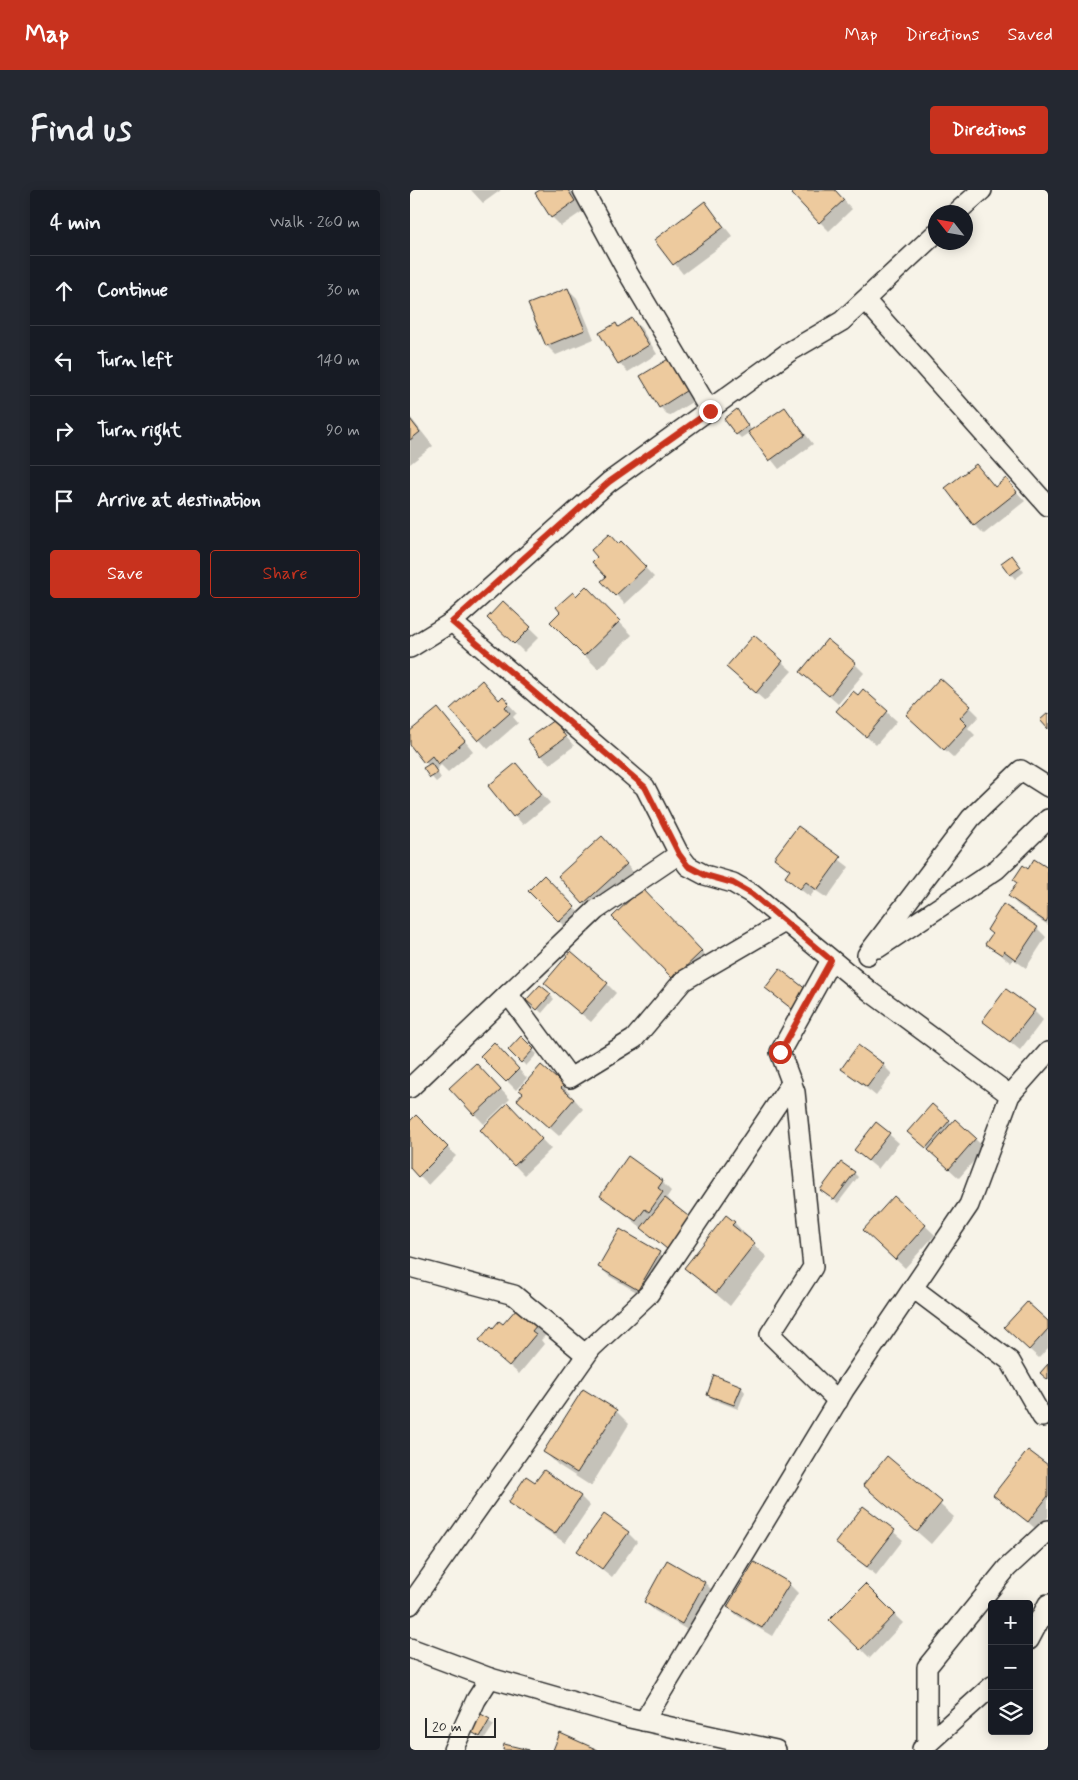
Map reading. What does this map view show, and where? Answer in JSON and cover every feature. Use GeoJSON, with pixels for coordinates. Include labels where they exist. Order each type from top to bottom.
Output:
{"type":"FeatureCollection","features":[{"type":"Feature","properties":{"kind":"street"},"geometry":{"type":"LineString","coordinates":[[583,190],[628,273],[710,411]]}},
{"type":"Feature","properties":{"kind":"street"},"geometry":{"type":"LineString","coordinates":[[965,205],[982,190]]}},
{"type":"Feature","properties":{"kind":"street"},"geometry":{"type":"LineString","coordinates":[[410,648],[452,622],[609,482],[710,411],[789,352],[842,321],[928,241]]}},
{"type":"Feature","properties":{"kind":"street"},"geometry":{"type":"LineString","coordinates":[[865,300],[1048,506]]}},
{"type":"Feature","properties":{"kind":"street"},"geometry":{"type":"LineString","coordinates":[[452,622],[645,787],[679,854],[688,866],[705,875],[733,883],[752,894],[837,966],[1010,1094]]}},
{"type":"Feature","properties":{"kind":"street"},"geometry":{"type":"LineString","coordinates":[[866,955],[971,818],[1021,770],[1048,787]]}},
{"type":"Feature","properties":{"kind":"street"},"geometry":{"type":"LineString","coordinates":[[838,1401],[770,1334],[812,1267],[795,1092],[780,1052],[837,966],[866,955],[997,869],[1048,819]]}},
{"type":"Feature","properties":{"kind":"street"},"geometry":{"type":"LineString","coordinates":[[410,1088],[596,910],[679,854]]}},
{"type":"Feature","properties":{"kind":"street"},"geometry":{"type":"LineString","coordinates":[[508,994],[570,1078],[634,1039],[683,980],[786,921]]}},
{"type":"Feature","properties":{"kind":"street"},"geometry":{"type":"LineString","coordinates":[[644,1721],[838,1401],[969,1205],[1010,1094],[1048,1052]]}},
{"type":"Feature","properties":{"kind":"street"},"geometry":{"type":"LineString","coordinates":[[410,1267],[514,1295],[585,1354],[649,1294],[792,1082]]}},
{"type":"Feature","properties":{"kind":"street"},"geometry":{"type":"LineString","coordinates":[[913,1288],[1010,1361],[1042,1417]]}},
{"type":"Feature","properties":{"kind":"street"},"geometry":{"type":"LineString","coordinates":[[410,1605],[590,1350]]}},
{"type":"Feature","properties":{"kind":"street"},"geometry":{"type":"LineString","coordinates":[[924,1747],[927,1667],[1007,1568],[1048,1530]]}},
{"type":"Feature","properties":{"kind":"street"},"geometry":{"type":"LineString","coordinates":[[1033,1632],[1048,1604]]}},
{"type":"Feature","properties":{"kind":"street"},"geometry":{"type":"LineString","coordinates":[[410,1648],[490,1678],[644,1721],[776,1750]]}},
{"type":"Feature","properties":{"kind":"street"},"geometry":{"type":"LineString","coordinates":[[453,1750],[476,1700],[490,1678]]}},
{"type":"Feature","properties":{"kind":"street"},"geometry":{"type":"LineString","coordinates":[[924,1747],[988,1690]]}},
{"type":"Feature","properties":{"kind":"building"},"geometry":{"type":"Polygon","coordinates":[[[540,190],[568,190],[575,201],[551,218],[535,193],[540,190]]]}},
{"type":"Feature","properties":{"kind":"building"},"geometry":{"type":"Polygon","coordinates":[[[796,190],[835,190],[844,200],[819,223],[792,194],[796,190]]]}},
{"type":"Feature","properties":{"kind":"building"},"geometry":{"type":"Polygon","coordinates":[[[705,201],[724,227],[673,265],[654,240],[705,201]]]}},
{"type":"Feature","properties":{"kind":"building"},"geometry":{"type":"Polygon","coordinates":[[[568,288],[585,330],[546,346],[528,304],[568,288]]]}},
{"type":"Feature","properties":{"kind":"building"},"geometry":{"type":"Polygon","coordinates":[[[632,318],[649,345],[618,364],[599,333],[616,323],[618,327],[632,318]]]}},
{"type":"Feature","properties":{"kind":"building"},"geometry":{"type":"Polygon","coordinates":[[[670,358],[689,389],[659,408],[640,376],[670,358]]]}},
{"type":"Feature","properties":{"kind":"building"},"geometry":{"type":"Polygon","coordinates":[[[785,407],[805,435],[769,461],[748,432],[785,407]]]}},
{"type":"Feature","properties":{"kind":"building"},"geometry":{"type":"Polygon","coordinates":[[[737,409],[748,426],[736,435],[724,419],[737,409]]]}},
{"type":"Feature","properties":{"kind":"building"},"geometry":{"type":"Polygon","coordinates":[[[410,419],[420,432],[410,440],[410,419]]]}},
{"type":"Feature","properties":{"kind":"building"},"geometry":{"type":"Polygon","coordinates":[[[976,464],[995,487],[1006,478],[1017,492],[974,526],[945,488],[976,464]]]}},
{"type":"Feature","properties":{"kind":"building"},"geometry":{"type":"Polygon","coordinates":[[[609,534],[618,544],[621,541],[646,567],[615,596],[601,581],[606,577],[592,562],[597,557],[591,550],[609,534]]]}},
{"type":"Feature","properties":{"kind":"building"},"geometry":{"type":"Polygon","coordinates":[[[1012,555],[1021,567],[1010,575],[1001,563],[1012,555]]]}},
{"type":"Feature","properties":{"kind":"building"},"geometry":{"type":"Polygon","coordinates":[[[586,586],[620,621],[584,656],[550,622],[560,612],[556,607],[573,592],[576,596],[586,586]]]}},
{"type":"Feature","properties":{"kind":"building"},"geometry":{"type":"Polygon","coordinates":[[[503,601],[531,627],[514,644],[487,618],[503,601]]]}},
{"type":"Feature","properties":{"kind":"building"},"geometry":{"type":"Polygon","coordinates":[[[754,635],[783,661],[756,693],[726,667],[754,635]]]}},
{"type":"Feature","properties":{"kind":"building"},"geometry":{"type":"Polygon","coordinates":[[[827,639],[856,663],[829,696],[800,672],[827,639]]]}},
{"type":"Feature","properties":{"kind":"building"},"geometry":{"type":"Polygon","coordinates":[[[940,678],[971,706],[960,718],[967,725],[944,750],[906,715],[940,678]]]}},
{"type":"Feature","properties":{"kind":"building"},"geometry":{"type":"Polygon","coordinates":[[[482,680],[499,700],[503,696],[509,703],[505,707],[510,713],[478,741],[450,709],[482,680]]]}},
{"type":"Feature","properties":{"kind":"building"},"geometry":{"type":"Polygon","coordinates":[[[863,689],[888,711],[866,737],[836,711],[853,691],[858,695],[863,689]]]}},
{"type":"Feature","properties":{"kind":"building"},"geometry":{"type":"Polygon","coordinates":[[[438,708],[465,741],[438,764],[432,756],[424,763],[410,745],[410,731],[438,708]]]}},
{"type":"Feature","properties":{"kind":"building"},"geometry":{"type":"Polygon","coordinates":[[[1048,713],[1048,729],[1040,720],[1048,713]]]}},
{"type":"Feature","properties":{"kind":"building"},"geometry":{"type":"Polygon","coordinates":[[[554,720],[566,737],[540,756],[527,739],[554,720]]]}},
{"type":"Feature","properties":{"kind":"building"},"geometry":{"type":"Polygon","coordinates":[[[431,763],[438,773],[430,778],[423,768],[431,763]]]}},
{"type":"Feature","properties":{"kind":"building"},"geometry":{"type":"Polygon","coordinates":[[[516,763],[542,794],[513,817],[488,786],[516,763]]]}},
{"type":"Feature","properties":{"kind":"building"},"geometry":{"type":"Polygon","coordinates":[[[798,826],[841,857],[817,890],[806,882],[800,889],[785,877],[790,870],[774,858],[798,826]]]}},
{"type":"Feature","properties":{"kind":"building"},"geometry":{"type":"Polygon","coordinates":[[[602,836],[627,864],[583,904],[558,876],[602,836]]]}},
{"type":"Feature","properties":{"kind":"building"},"geometry":{"type":"Polygon","coordinates":[[[1034,859],[1048,868],[1048,918],[1046,922],[1008,896],[1017,883],[1013,880],[1023,865],[1028,869],[1034,859]]]}},
{"type":"Feature","properties":{"kind":"building"},"geometry":{"type":"Polygon","coordinates":[[[544,875],[575,907],[559,922],[528,891],[544,875]]]}},
{"type":"Feature","properties":{"kind":"building"},"geometry":{"type":"Polygon","coordinates":[[[642,888],[702,951],[673,979],[612,917],[642,888]]]}},
{"type":"Feature","properties":{"kind":"building"},"geometry":{"type":"Polygon","coordinates":[[[1003,904],[1038,927],[1016,960],[1004,951],[1002,955],[985,944],[992,934],[987,930],[1003,904]]]}},
{"type":"Feature","properties":{"kind":"building"},"geometry":{"type":"Polygon","coordinates":[[[571,951],[608,983],[581,1014],[544,983],[571,951]]]}},
{"type":"Feature","properties":{"kind":"building"},"geometry":{"type":"Polygon","coordinates":[[[780,969],[807,990],[792,1009],[765,988],[780,969]]]}},
{"type":"Feature","properties":{"kind":"building"},"geometry":{"type":"Polygon","coordinates":[[[540,985],[551,994],[537,1010],[526,1000],[540,985]]]}},
{"type":"Feature","properties":{"kind":"building"},"geometry":{"type":"Polygon","coordinates":[[[1006,989],[1035,1010],[1010,1042],[982,1021],[1006,989]]]}},
{"type":"Feature","properties":{"kind":"building"},"geometry":{"type":"Polygon","coordinates":[[[521,1036],[534,1049],[521,1063],[508,1050],[521,1036]]]}},
{"type":"Feature","properties":{"kind":"building"},"geometry":{"type":"Polygon","coordinates":[[[494,1042],[519,1069],[506,1082],[480,1056],[494,1042]]]}},
{"type":"Feature","properties":{"kind":"building"},"geometry":{"type":"Polygon","coordinates":[[[858,1045],[884,1064],[867,1087],[841,1069],[858,1045]]]}},
{"type":"Feature","properties":{"kind":"building"},"geometry":{"type":"Polygon","coordinates":[[[476,1063],[501,1090],[474,1115],[449,1088],[476,1063]]]}},
{"type":"Feature","properties":{"kind":"building"},"geometry":{"type":"Polygon","coordinates":[[[541,1065],[564,1085],[561,1088],[574,1099],[549,1128],[517,1100],[523,1093],[519,1090],[541,1065]]]}},
{"type":"Feature","properties":{"kind":"building"},"geometry":{"type":"Polygon","coordinates":[[[508,1103],[542,1139],[514,1166],[480,1130],[508,1103]]]}},
{"type":"Feature","properties":{"kind":"building"},"geometry":{"type":"Polygon","coordinates":[[[932,1104],[950,1120],[926,1148],[907,1132],[932,1104]]]}},
{"type":"Feature","properties":{"kind":"building"},"geometry":{"type":"Polygon","coordinates":[[[416,1115],[448,1147],[418,1177],[410,1168],[410,1121],[416,1115]]]}},
{"type":"Feature","properties":{"kind":"building"},"geometry":{"type":"Polygon","coordinates":[[[955,1119],[976,1138],[949,1169],[928,1150],[955,1119]]]}},
{"type":"Feature","properties":{"kind":"building"},"geometry":{"type":"Polygon","coordinates":[[[876,1122],[890,1133],[868,1161],[854,1150],[876,1122]]]}},
{"type":"Feature","properties":{"kind":"building"},"geometry":{"type":"Polygon","coordinates":[[[628,1156],[663,1181],[658,1188],[663,1192],[649,1212],[645,1209],[636,1221],[600,1196],[628,1156]]]}},
{"type":"Feature","properties":{"kind":"building"},"geometry":{"type":"Polygon","coordinates":[[[841,1162],[855,1172],[834,1200],[820,1190],[841,1162]]]}},
{"type":"Feature","properties":{"kind":"building"},"geometry":{"type":"Polygon","coordinates":[[[894,1196],[926,1225],[895,1260],[863,1230],[894,1196]]]}},
{"type":"Feature","properties":{"kind":"building"},"geometry":{"type":"Polygon","coordinates":[[[665,1198],[692,1219],[667,1249],[641,1228],[665,1198]]]}},
{"type":"Feature","properties":{"kind":"building"},"geometry":{"type":"Polygon","coordinates":[[[726,1215],[735,1222],[732,1225],[755,1243],[716,1293],[684,1268],[726,1215]]]}},
{"type":"Feature","properties":{"kind":"building"},"geometry":{"type":"Polygon","coordinates":[[[620,1229],[660,1252],[638,1290],[598,1267],[620,1229]]]}},
{"type":"Feature","properties":{"kind":"building"},"geometry":{"type":"Polygon","coordinates":[[[1027,1302],[1048,1321],[1048,1329],[1029,1350],[1004,1327],[1027,1302]]]}},
{"type":"Feature","properties":{"kind":"building"},"geometry":{"type":"Polygon","coordinates":[[[517,1308],[537,1325],[532,1331],[536,1334],[509,1366],[479,1340],[491,1326],[493,1328],[499,1321],[503,1324],[517,1308]]]}},
{"type":"Feature","properties":{"kind":"building"},"geometry":{"type":"Polygon","coordinates":[[[1048,1364],[1048,1380],[1040,1373],[1048,1364]]]}},
{"type":"Feature","properties":{"kind":"building"},"geometry":{"type":"Polygon","coordinates":[[[714,1375],[742,1386],[734,1405],[707,1395],[714,1375]]]}},
{"type":"Feature","properties":{"kind":"building"},"geometry":{"type":"Polygon","coordinates":[[[583,1389],[617,1410],[577,1473],[543,1452],[583,1389]]]}},
{"type":"Feature","properties":{"kind":"building"},"geometry":{"type":"Polygon","coordinates":[[[1028,1450],[1048,1465],[1048,1496],[1028,1522],[993,1495],[1028,1450]]]}},
{"type":"Feature","properties":{"kind":"building"},"geometry":{"type":"Polygon","coordinates":[[[887,1456],[942,1502],[917,1532],[863,1485],[887,1456]]]}},
{"type":"Feature","properties":{"kind":"building"},"geometry":{"type":"Polygon","coordinates":[[[544,1470],[581,1496],[555,1534],[508,1503],[526,1476],[535,1482],[544,1470]]]}},
{"type":"Feature","properties":{"kind":"building"},"geometry":{"type":"Polygon","coordinates":[[[863,1506],[895,1530],[867,1567],[835,1543],[863,1506]]]}},
{"type":"Feature","properties":{"kind":"building"},"geometry":{"type":"Polygon","coordinates":[[[604,1514],[629,1532],[602,1569],[577,1551],[604,1514]]]}},
{"type":"Feature","properties":{"kind":"building"},"geometry":{"type":"Polygon","coordinates":[[[667,1560],[705,1582],[682,1624],[644,1602],[667,1560]]]}},
{"type":"Feature","properties":{"kind":"building"},"geometry":{"type":"Polygon","coordinates":[[[754,1562],[790,1583],[762,1628],[727,1607],[754,1562]]]}},
{"type":"Feature","properties":{"kind":"building"},"geometry":{"type":"Polygon","coordinates":[[[865,1584],[895,1614],[860,1650],[829,1620],[865,1584]]]}},
{"type":"Feature","properties":{"kind":"building"},"geometry":{"type":"Polygon","coordinates":[[[479,1713],[490,1719],[480,1737],[468,1730],[479,1713]]]}},
{"type":"Feature","properties":{"kind":"building"},"geometry":{"type":"Polygon","coordinates":[[[560,1733],[598,1750],[553,1750],[560,1733]]]}},
{"type":"Feature","properties":{"kind":"building"},"geometry":{"type":"Polygon","coordinates":[[[504,1744],[529,1750],[503,1750],[504,1744]]]}},
{"type":"Feature","properties":{"kind":"route"},"geometry":{"type":"LineString","coordinates":[[710,411],[609,482],[452,622],[645,787],[679,854],[688,866],[705,875],[733,883],[752,894],[831,960],[780,1052]]}}]}
